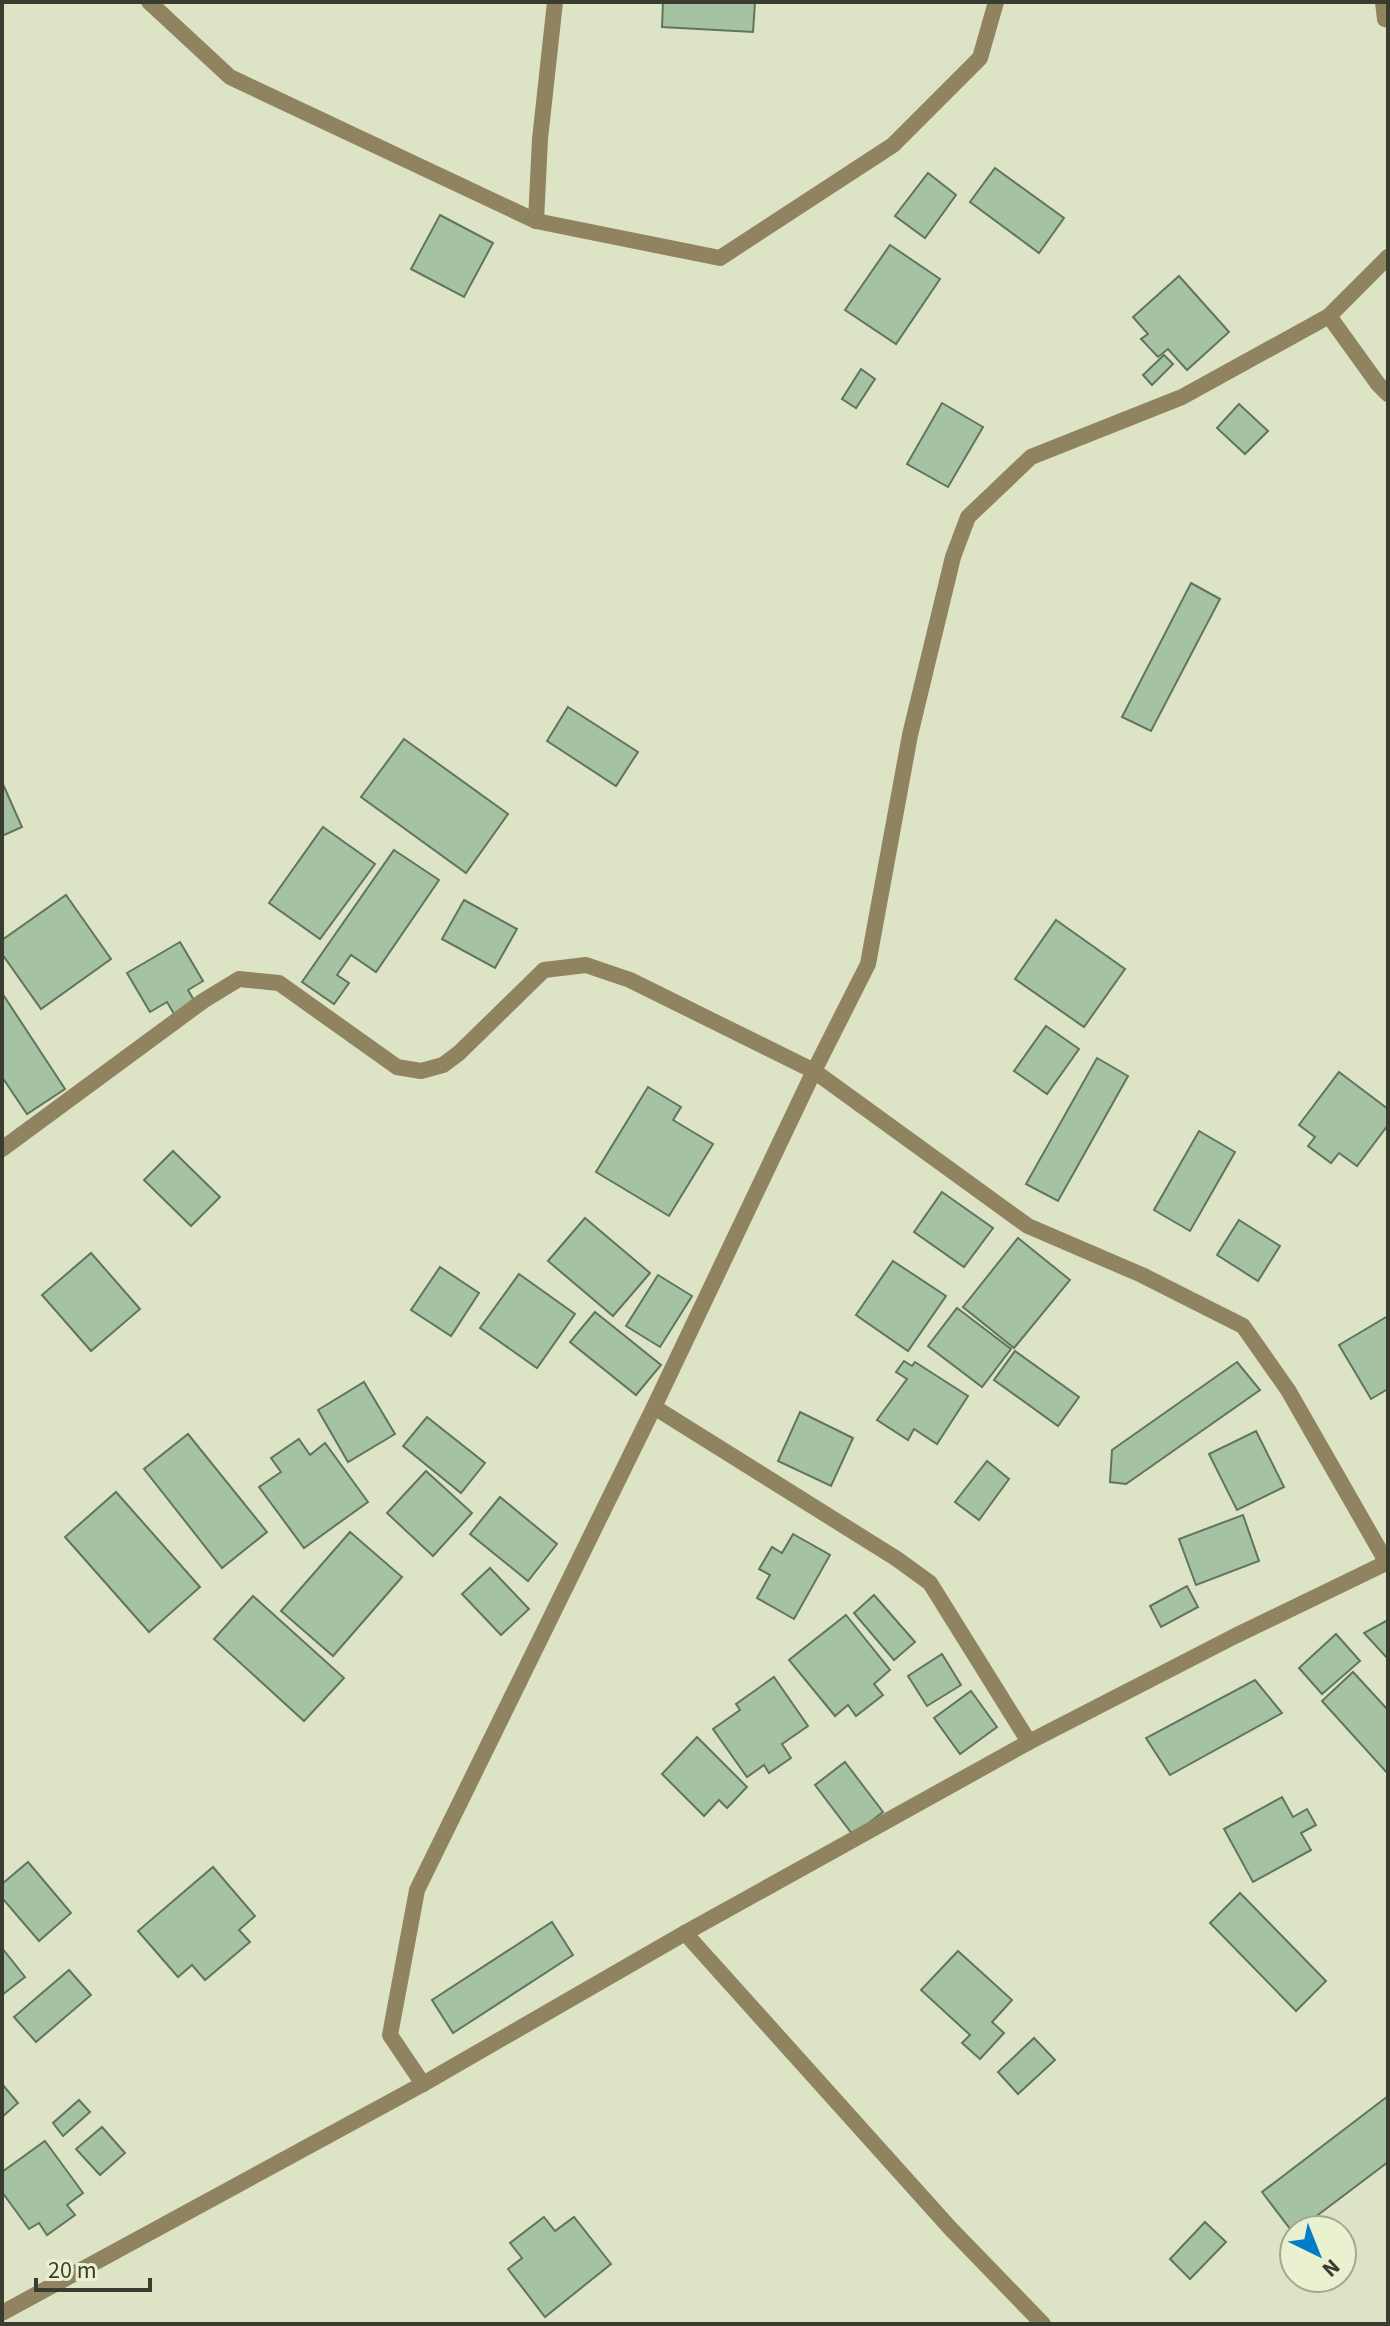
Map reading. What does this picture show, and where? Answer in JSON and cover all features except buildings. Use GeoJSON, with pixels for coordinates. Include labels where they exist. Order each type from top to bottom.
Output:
{"type":"FeatureCollection","features":[{"type":"Feature","properties":{"kind":"street"},"geometry":{"type":"LineString","coordinates":[[149,2],[230,77],[536,221],[720,258],[893,145],[980,58],[996,2]]}},
{"type":"Feature","properties":{"kind":"street"},"geometry":{"type":"LineString","coordinates":[[536,221],[540,139],[555,2]]}},
{"type":"Feature","properties":{"kind":"street"},"geometry":{"type":"LineString","coordinates":[[1383,2],[1385,19],[1388,20]]}},
{"type":"Feature","properties":{"kind":"street"},"geometry":{"type":"LineString","coordinates":[[423,2084],[390,2035],[417,1890],[868,964],[910,735],[953,557],[968,517],[1031,457],[1182,397],[1329,316],[1388,257]]}},
{"type":"Feature","properties":{"kind":"street"},"geometry":{"type":"LineString","coordinates":[[1329,316],[1388,394]]}},
{"type":"Feature","properties":{"kind":"street"},"geometry":{"type":"LineString","coordinates":[[2,1149],[203,1001],[239,979],[279,983],[397,1067],[421,1071],[443,1065],[459,1053],[544,970],[586,965],[630,980],[814,1071],[1028,1226],[1142,1275],[1243,1326],[1288,1390],[1388,1563],[1235,1636],[1029,1742],[685,1933],[423,2084],[2,2313]]}},
{"type":"Feature","properties":{"kind":"street"},"geometry":{"type":"LineString","coordinates":[[654,1407],[897,1559],[930,1583],[1029,1742]]}},
{"type":"Feature","properties":{"kind":"street"},"geometry":{"type":"LineString","coordinates":[[685,1933],[950,2228],[1043,2324]]}}]}
